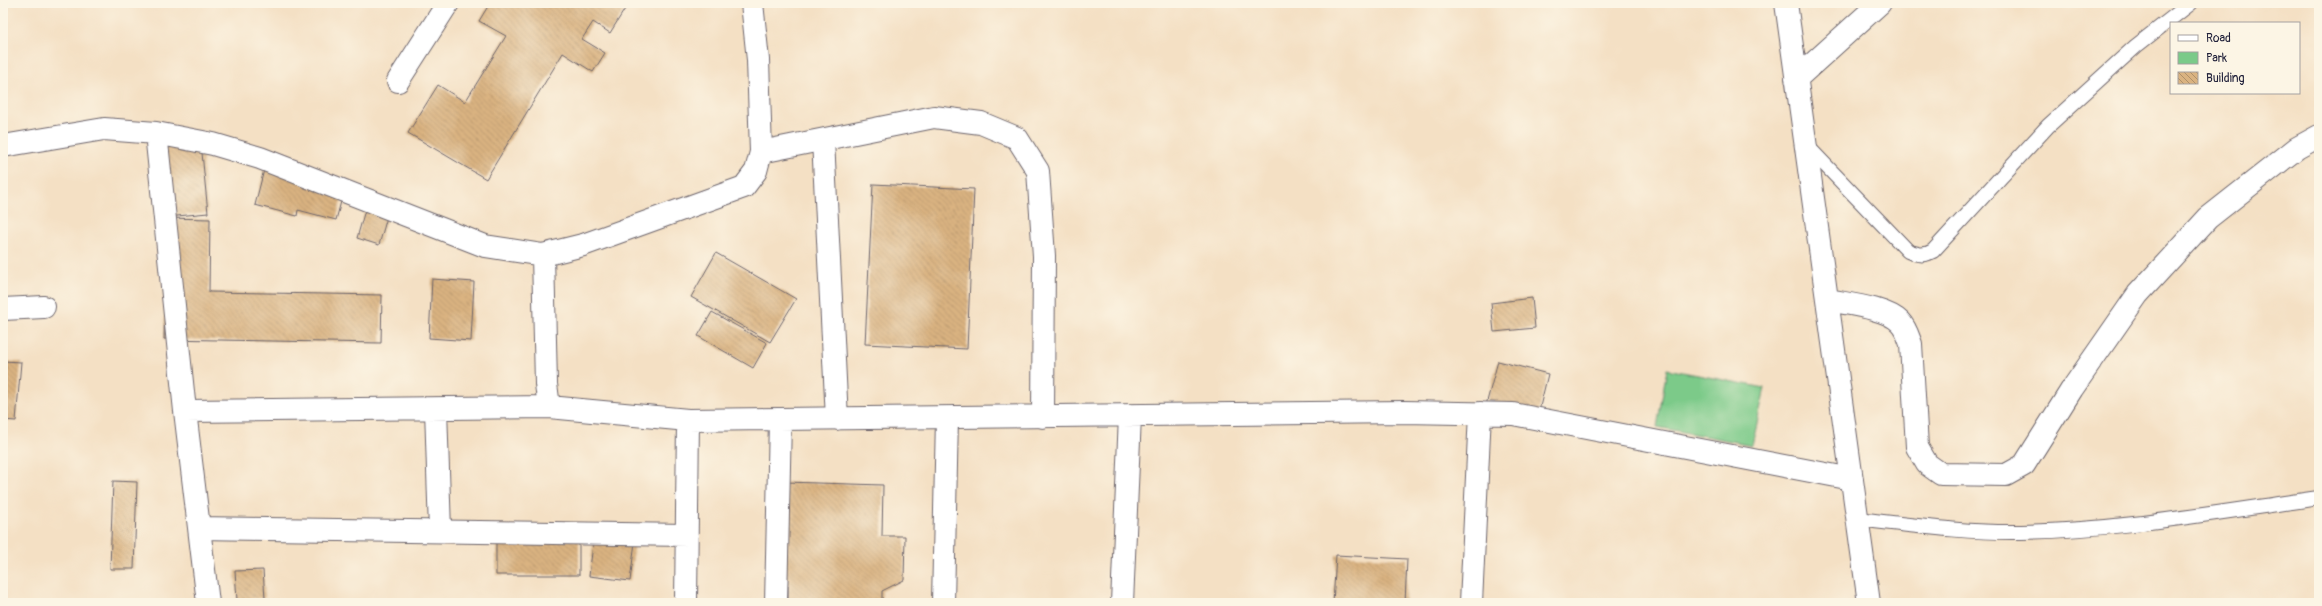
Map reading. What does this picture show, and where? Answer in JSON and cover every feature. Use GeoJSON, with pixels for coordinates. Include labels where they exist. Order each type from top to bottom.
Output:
{"type":"FeatureCollection","features":[{"type":"Feature","properties":{"kind":"street"},"geometry":{"type":"LineString","coordinates":[[398,81],[448,3]]}},
{"type":"Feature","properties":{"kind":"street"},"geometry":{"type":"LineString","coordinates":[[3,146],[104,129],[156,133],[213,144],[260,158],[485,246],[544,255],[584,245],[744,187],[756,171],[761,152],[758,60],[752,3]]}},
{"type":"Feature","properties":{"kind":"street"},"geometry":{"type":"LineString","coordinates":[[1786,3],[1796,79],[1808,147],[1869,603]]}},
{"type":"Feature","properties":{"kind":"street"},"geometry":{"type":"LineString","coordinates":[[1796,79],[1880,3]]}},
{"type":"Feature","properties":{"kind":"street"},"geometry":{"type":"LineString","coordinates":[[761,152],[934,118],[980,123],[1017,138],[1038,171],[1044,256],[1043,417]]}},
{"type":"Feature","properties":{"kind":"street"},"geometry":{"type":"LineString","coordinates":[[156,133],[184,411],[208,603]]}},
{"type":"Feature","properties":{"kind":"street"},"geometry":{"type":"LineString","coordinates":[[1828,300],[1889,314],[1899,321],[1907,331],[1911,344],[1917,447],[1927,464],[1941,474],[2006,475],[2024,465],[2072,389],[2138,294],[2208,218],[2297,148],[2319,136]]}},
{"type":"Feature","properties":{"kind":"street"},"geometry":{"type":"LineString","coordinates":[[823,140],[837,419]]}},
{"type":"Feature","properties":{"kind":"street"},"geometry":{"type":"LineString","coordinates":[[544,255],[546,384],[549,407]]}},
{"type":"Feature","properties":{"kind":"street"},"geometry":{"type":"LineString","coordinates":[[3,309],[44,308]]}},
{"type":"Feature","properties":{"kind":"street"},"geometry":{"type":"LineString","coordinates":[[184,411],[549,407],[688,420],[1480,413],[1513,414],[1852,478]]}},
{"type":"Feature","properties":{"kind":"street"},"geometry":{"type":"LineString","coordinates":[[436,409],[440,531]]}},
{"type":"Feature","properties":{"kind":"street"},"geometry":{"type":"LineString","coordinates":[[1471,603],[1480,413]]}},
{"type":"Feature","properties":{"kind":"street"},"geometry":{"type":"LineString","coordinates":[[1122,603],[1130,416]]}},
{"type":"Feature","properties":{"kind":"street"},"geometry":{"type":"LineString","coordinates":[[943,603],[947,418]]}},
{"type":"Feature","properties":{"kind":"street"},"geometry":{"type":"LineString","coordinates":[[686,603],[688,420]]}},
{"type":"Feature","properties":{"kind":"street"},"geometry":{"type":"LineString","coordinates":[[776,603],[780,420]]}},
{"type":"Feature","properties":{"kind":"street"},"geometry":{"type":"LineString","coordinates":[[199,528],[687,535]]}},
{"type":"Feature","properties":{"kind":"lane"},"geometry":{"type":"LineString","coordinates":[[1808,147],[1908,251],[1926,255],[1933,251],[2048,126],[2136,46],[2191,3]]}},
{"type":"Feature","properties":{"kind":"lane"},"geometry":{"type":"LineString","coordinates":[[1857,519],[1929,527],[2019,532],[2117,527],[2319,498]]}},
{"type":"Feature","properties":{"kind":"green space"},"geometry":{"type":"Polygon","coordinates":[[[1667,369],[1765,388],[1752,445],[1657,427],[1667,369]]]}},
{"type":"Feature","properties":{"kind":"building"},"geometry":{"type":"Polygon","coordinates":[[[490,3],[628,4],[610,33],[593,22],[582,39],[605,53],[593,72],[563,53],[486,179],[408,133],[438,85],[465,102],[506,36],[479,21],[490,3]]]}},
{"type":"Feature","properties":{"kind":"building"},"geometry":{"type":"Polygon","coordinates":[[[149,138],[201,143],[208,213],[157,218],[149,138]]]}},
{"type":"Feature","properties":{"kind":"building"},"geometry":{"type":"Polygon","coordinates":[[[266,162],[346,183],[336,220],[298,210],[297,216],[255,205],[266,162]]]}},
{"type":"Feature","properties":{"kind":"building"},"geometry":{"type":"Polygon","coordinates":[[[873,184],[974,189],[967,349],[865,344],[873,184]]]}},
{"type":"Feature","properties":{"kind":"building"},"geometry":{"type":"Polygon","coordinates":[[[365,210],[387,217],[379,245],[357,238],[365,210]]]}},
{"type":"Feature","properties":{"kind":"building"},"geometry":{"type":"Polygon","coordinates":[[[167,218],[210,219],[209,292],[382,295],[381,343],[164,339],[167,218]]]}},
{"type":"Feature","properties":{"kind":"building"},"geometry":{"type":"Polygon","coordinates":[[[716,253],[796,299],[770,342],[691,297],[716,253]]]}},
{"type":"Feature","properties":{"kind":"building"},"geometry":{"type":"Polygon","coordinates":[[[432,279],[474,282],[471,341],[429,338],[432,279]]]}},
{"type":"Feature","properties":{"kind":"building"},"geometry":{"type":"Polygon","coordinates":[[[1532,298],[1535,328],[1494,332],[1491,303],[1532,298]]]}},
{"type":"Feature","properties":{"kind":"building"},"geometry":{"type":"Polygon","coordinates":[[[712,312],[767,343],[753,368],[698,336],[712,312]]]}},
{"type":"Feature","properties":{"kind":"building"},"geometry":{"type":"Polygon","coordinates":[[[3,361],[21,362],[16,421],[3,420],[3,361]]]}},
{"type":"Feature","properties":{"kind":"building"},"geometry":{"type":"Polygon","coordinates":[[[1498,361],[1548,374],[1537,419],[1486,405],[1498,361]]]}},
{"type":"Feature","properties":{"kind":"building"},"geometry":{"type":"Polygon","coordinates":[[[113,481],[137,482],[134,569],[110,569],[113,481]]]}},
{"type":"Feature","properties":{"kind":"building"},"geometry":{"type":"Polygon","coordinates":[[[785,482],[883,485],[882,536],[905,536],[904,580],[882,591],[882,603],[788,603],[788,586],[781,580],[785,482]]]}},
{"type":"Feature","properties":{"kind":"building"},"geometry":{"type":"Polygon","coordinates":[[[594,537],[635,542],[630,581],[589,576],[594,537]]]}},
{"type":"Feature","properties":{"kind":"building"},"geometry":{"type":"Polygon","coordinates":[[[496,540],[579,540],[579,575],[496,575],[496,540]]]}},
{"type":"Feature","properties":{"kind":"building"},"geometry":{"type":"Polygon","coordinates":[[[1336,555],[1407,559],[1405,603],[1333,603],[1336,555]]]}},
{"type":"Feature","properties":{"kind":"building"},"geometry":{"type":"Polygon","coordinates":[[[263,570],[265,598],[237,600],[235,571],[263,570]]]}}]}
